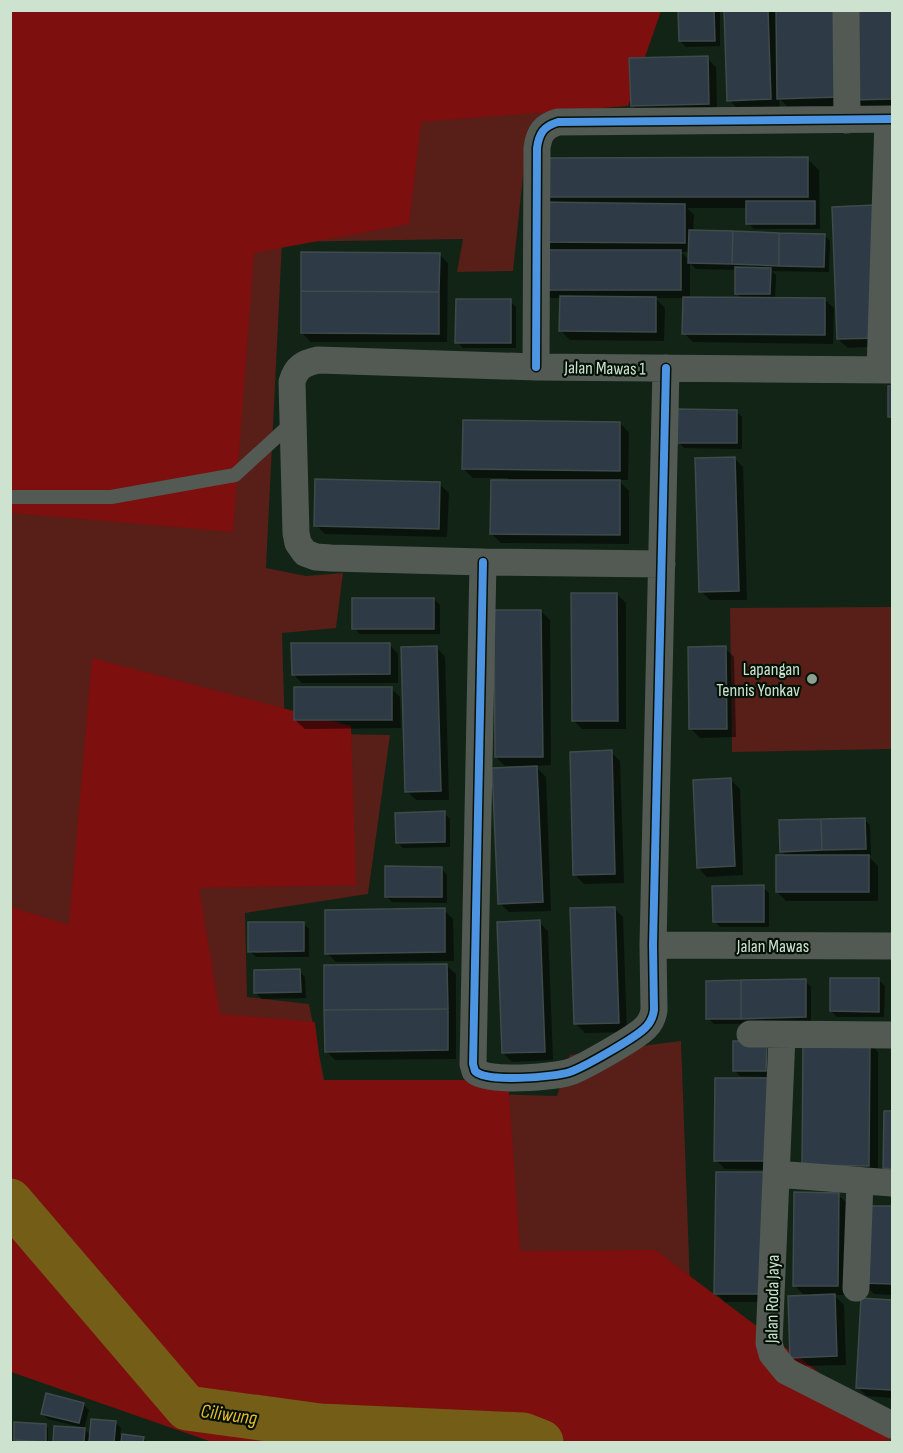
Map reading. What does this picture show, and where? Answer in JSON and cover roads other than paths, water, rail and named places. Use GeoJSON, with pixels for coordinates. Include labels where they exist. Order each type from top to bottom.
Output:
{"type":"FeatureCollection","features":[{"type":"Feature","properties":{"kind":"street"},"geometry":{"type":"LineString","coordinates":[[846,10],[847,120]]}},
{"type":"Feature","properties":{"kind":"street"},"geometry":{"type":"LineString","coordinates":[[536,367],[537,148],[538,139],[544,128],[558,122],[890,119],[886,370]]}},
{"type":"Feature","properties":{"kind":"street","name":"Jalan Mawas 1"},"geometry":{"type":"LineString","coordinates":[[293,422],[292,382],[294,374],[307,362],[318,360],[536,367],[886,370]]}},
{"type":"Feature","properties":{"kind":"street"},"geometry":{"type":"LineString","coordinates":[[483,562],[473,1064],[475,1071],[484,1077],[510,1078],[560,1074],[582,1066],[633,1037],[647,1026],[652,1018],[666,368]]}},
{"type":"Feature","properties":{"kind":"street"},"geometry":{"type":"LineString","coordinates":[[293,422],[296,533],[298,543],[305,553],[316,557],[331,558],[662,564]]}},
{"type":"Feature","properties":{"kind":"street","name":"Jalan Mawas"},"geometry":{"type":"LineString","coordinates":[[653,945],[892,946]]}},
{"type":"Feature","properties":{"kind":"street"},"geometry":{"type":"LineString","coordinates":[[750,1034],[892,1035]]}},
{"type":"Feature","properties":{"kind":"street","name":"Jalan Roda Jaya"},"geometry":{"type":"LineString","coordinates":[[782,1036],[769,1343],[772,1354],[786,1371],[892,1425]]}},
{"type":"Feature","properties":{"kind":"street"},"geometry":{"type":"LineString","coordinates":[[776,1174],[892,1183]]}},
{"type":"Feature","properties":{"kind":"street"},"geometry":{"type":"LineString","coordinates":[[856,1288],[860,1182]]}},
{"type":"Feature","properties":{"kind":"lane"},"geometry":{"type":"LineString","coordinates":[[10,497],[111,497],[235,475],[293,422]]}},
{"type":"Feature","properties":{"kind":"waterway","name":"Ciliwung"},"geometry":{"type":"LineString","coordinates":[[10,1201],[187,1408],[320,1426],[523,1435],[541,1442]]}},
{"type":"Feature","properties":{"kind":"place","name":"Lapangan Tennis Yonkav"},"geometry":{"type":"Point","coordinates":[812,679]}}]}
